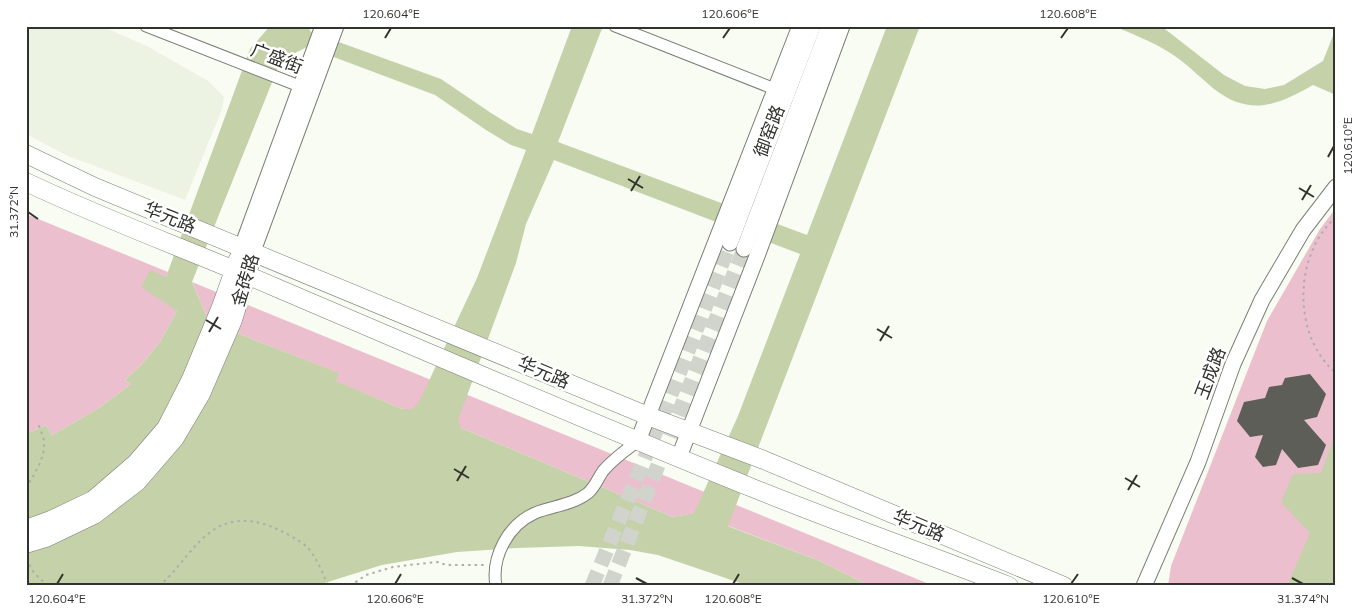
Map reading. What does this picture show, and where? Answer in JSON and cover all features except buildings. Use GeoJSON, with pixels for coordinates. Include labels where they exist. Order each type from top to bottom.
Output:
{"type":"FeatureCollection","features":[{"type":"Feature","properties":{"kind":"main road","name":"华元路"},"geometry":{"type":"LineString","coordinates":[[26,154],[95,187],[648,416],[764,460],[1064,586]]}},
{"type":"Feature","properties":{"kind":"main road","name":"华元路"},"geometry":{"type":"LineString","coordinates":[[26,182],[638,441],[754,488],[1009,586]]}},
{"type":"Feature","properties":{"kind":"main road","name":"金砖路"},"geometry":{"type":"LineString","coordinates":[[26,544],[46,538],[94,515],[137,482],[175,438],[201,394],[233,320],[241,273],[248,249]]}},
{"type":"Feature","properties":{"kind":"main road","name":"金砖路"},"geometry":{"type":"LineString","coordinates":[[26,529],[51,520],[93,500],[136,463],[166,428],[191,379],[221,307],[241,273]]}},
{"type":"Feature","properties":{"kind":"street","name":"广盛街"},"geometry":{"type":"LineString","coordinates":[[146,26],[306,88]]}},
{"type":"Feature","properties":{"kind":"street"},"geometry":{"type":"LineString","coordinates":[[615,26],[775,89]]}},
{"type":"Feature","properties":{"kind":"street"},"geometry":{"type":"LineString","coordinates":[[496,586],[498,552],[513,529],[526,518],[581,498],[589,492],[603,471],[617,456],[638,441],[800,26]]}},
{"type":"Feature","properties":{"kind":"street","name":"御窑路"},"geometry":{"type":"LineString","coordinates":[[813,26],[737,246],[829,26]]}},
{"type":"Feature","properties":{"kind":"street"},"geometry":{"type":"LineString","coordinates":[[679,457],[757,256],[842,26]]}},
{"type":"Feature","properties":{"kind":"street","name":"金砖路"},"geometry":{"type":"LineString","coordinates":[[248,249],[328,29]]}},
{"type":"Feature","properties":{"kind":"street","name":"玉成路"},"geometry":{"type":"LineString","coordinates":[[1144,586],[1198,462],[1233,364],[1262,300],[1303,230],[1336,187]]}},
{"type":"Feature","properties":{"kind":"path"},"geometry":{"type":"LineString","coordinates":[[1336,217],[1319,238],[1310,258],[1305,276],[1303,306],[1311,339],[1326,365],[1336,373]]}},
{"type":"Feature","properties":{"kind":"path"},"geometry":{"type":"LineString","coordinates":[[26,488],[40,465],[43,453],[44,443],[38,423]]}},
{"type":"Feature","properties":{"kind":"path"},"geometry":{"type":"LineString","coordinates":[[159,586],[209,532],[229,523],[242,521],[264,524],[280,530],[301,543],[314,558],[328,586]]}},
{"type":"Feature","properties":{"kind":"path"},"geometry":{"type":"LineString","coordinates":[[26,559],[34,574],[48,586]]}},
{"type":"Feature","properties":{"kind":"path"},"geometry":{"type":"LineString","coordinates":[[350,586],[366,576],[394,567],[438,562],[446,565],[497,565]]}},
{"type":"Feature","properties":{"kind":"shaded area"},"geometry":{"type":"Polygon","coordinates":[[[26,26],[101,26],[147,46],[208,81],[224,97],[222,109],[185,200],[68,156],[26,134],[26,26]]]}},
{"type":"Feature","properties":{"kind":"shaded area"},"geometry":{"type":"Polygon","coordinates":[[[270,26],[308,26],[311,32],[441,79],[517,129],[532,134],[572,26],[603,26],[558,142],[807,235],[887,26],[920,26],[728,526],[820,561],[870,586],[749,586],[658,555],[630,550],[579,546],[457,552],[382,565],[315,586],[26,586],[26,434],[46,425],[52,435],[99,408],[131,384],[125,380],[142,364],[160,342],[177,311],[141,287],[150,270],[166,277],[250,49],[270,26]],[[307,47],[281,60],[192,282],[209,322],[339,373],[336,381],[402,409],[413,409],[420,400],[477,278],[526,150],[511,145],[486,130],[435,95],[307,47]],[[554,160],[526,224],[516,263],[458,420],[461,428],[673,517],[694,513],[738,416],[800,254],[554,160]]]}},
{"type":"Feature","properties":{"kind":"shaded area"},"geometry":{"type":"Polygon","coordinates":[[[1114,26],[1161,26],[1224,75],[1245,86],[1265,89],[1284,85],[1323,61],[1336,28],[1336,95],[1313,85],[1288,98],[1264,105],[1240,103],[1227,98],[1214,89],[1183,62],[1164,49],[1114,26]]]}},
{"type":"Feature","properties":{"kind":"shaded area"},"geometry":{"type":"Polygon","coordinates":[[[1336,208],[1336,586],[1168,586],[1171,566],[1267,321],[1320,229],[1336,208]]]}},
{"type":"Feature","properties":{"kind":"shaded area"},"geometry":{"type":"Polygon","coordinates":[[[26,214],[168,272],[166,277],[177,311],[160,342],[142,364],[125,380],[131,384],[99,408],[52,435],[46,425],[26,434],[26,214]]]}},
{"type":"Feature","properties":{"kind":"shaded area"},"geometry":{"type":"Polygon","coordinates":[[[192,282],[934,586],[870,586],[820,561],[695,513],[673,517],[461,428],[402,409],[335,381],[338,373],[209,322],[192,282]]]}},
{"type":"Feature","properties":{"kind":"shaded area"},"geometry":{"type":"Polygon","coordinates":[[[1336,432],[1336,586],[1287,586],[1310,533],[1281,502],[1293,474],[1321,473],[1336,432]]]}},
{"type":"Feature","properties":{"kind":"tunnel"},"geometry":{"type":"LineString","coordinates":[[592,586],[670,397],[730,243]]}},
{"type":"Feature","properties":{"kind":"tunnel"},"geometry":{"type":"LineString","coordinates":[[610,586],[744,249]]}}]}
